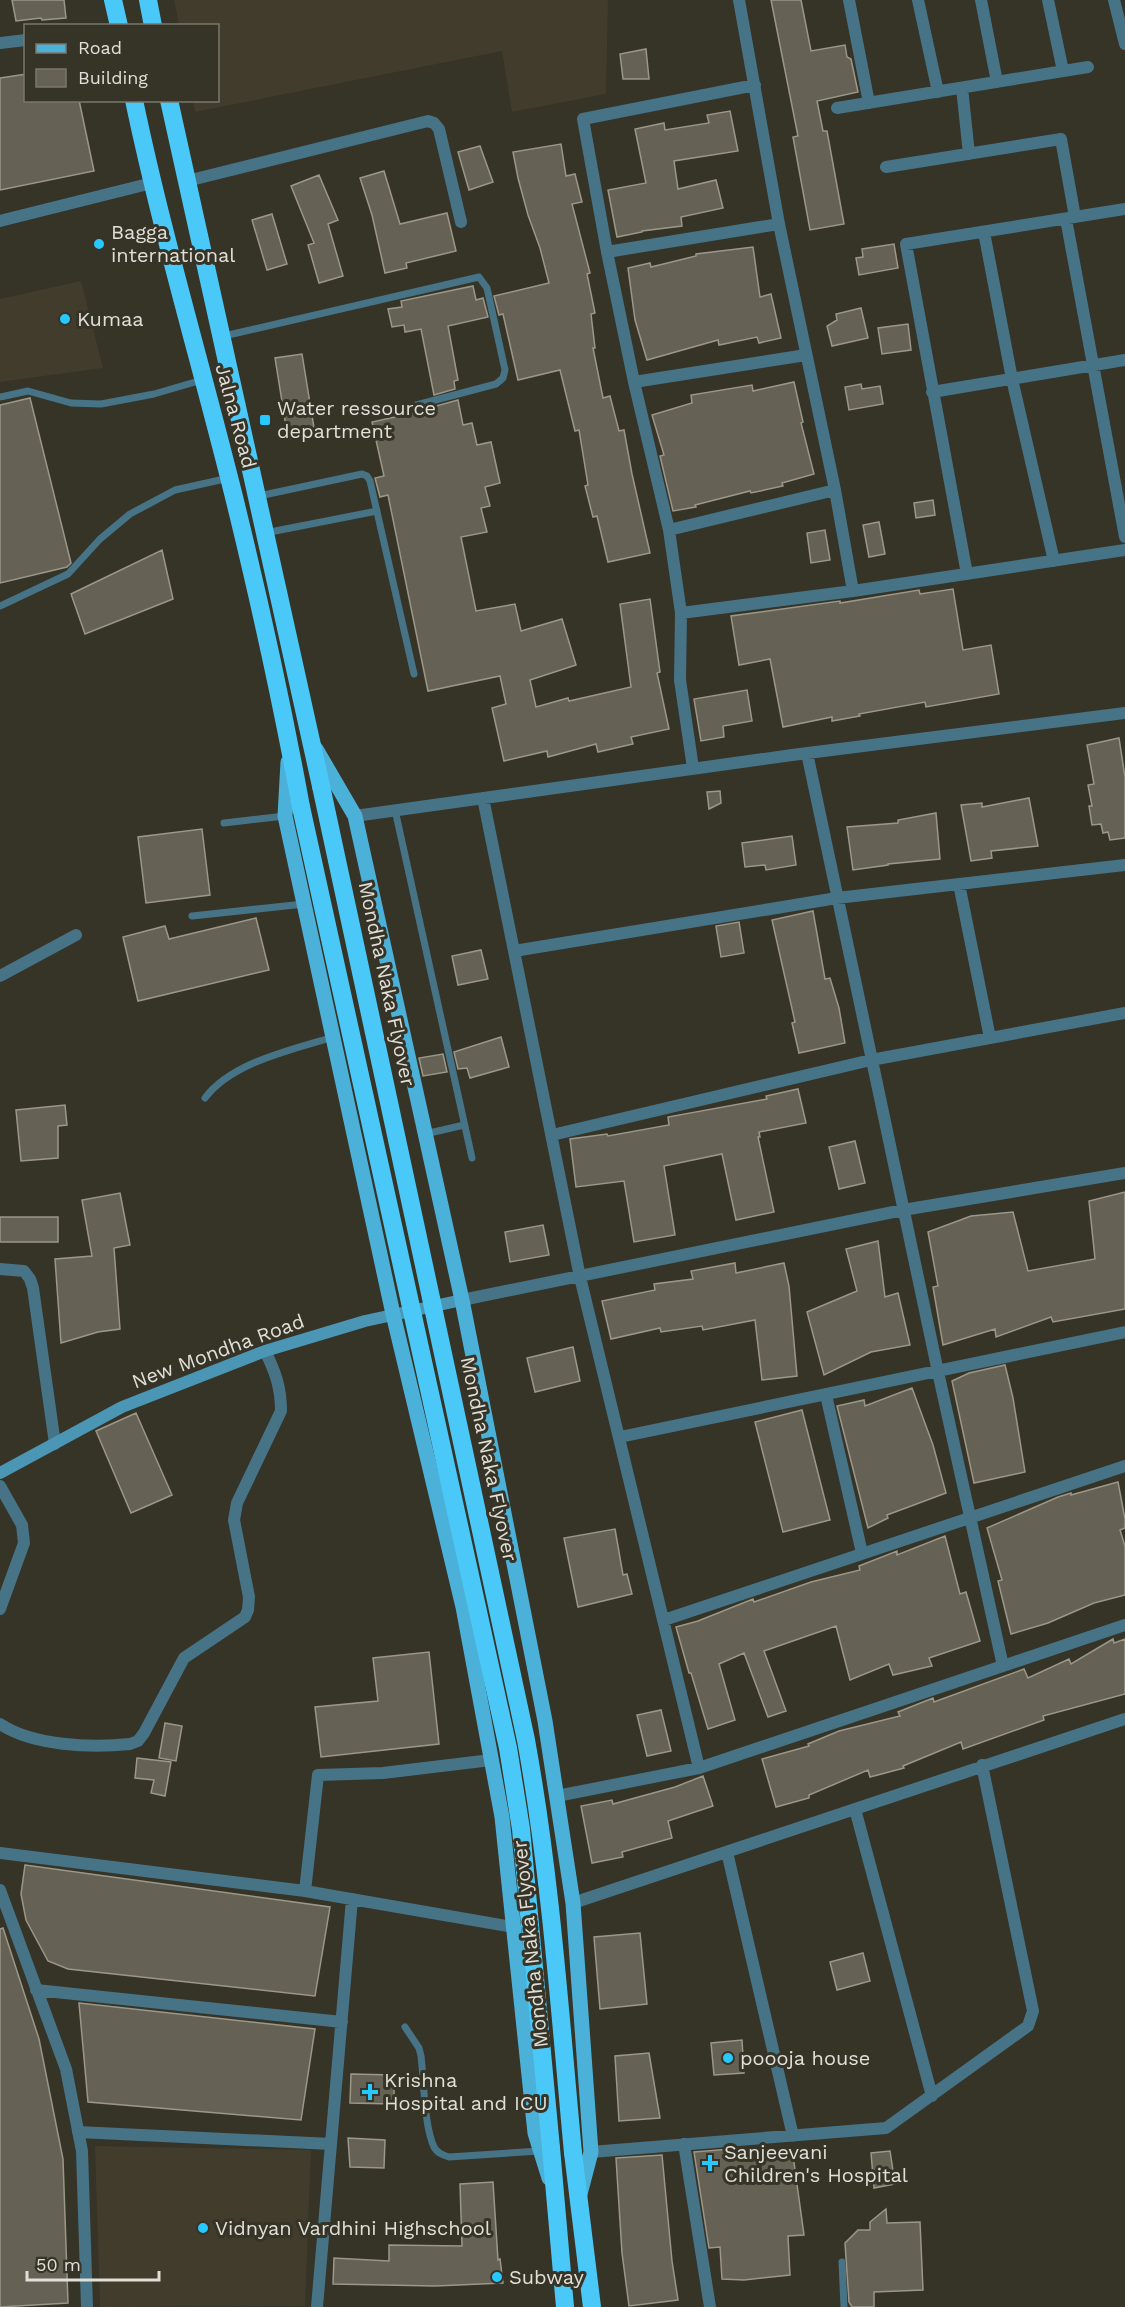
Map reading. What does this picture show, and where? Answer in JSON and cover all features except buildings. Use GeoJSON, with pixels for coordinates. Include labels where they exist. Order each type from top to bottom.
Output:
{"type":"FeatureCollection","features":[{"type":"Feature","properties":{"kind":"highway"},"geometry":{"type":"LineString","coordinates":[[113,0],[119,24]]}},
{"type":"Feature","properties":{"kind":"highway"},"geometry":{"type":"LineString","coordinates":[[148,0],[153,24]]}},
{"type":"Feature","properties":{"kind":"highway","name":"Jalna Road"},"geometry":{"type":"LineString","coordinates":[[134,102],[152,183],[229,478],[289,743]]}},
{"type":"Feature","properties":{"kind":"highway","name":"Jalna Road"},"geometry":{"type":"LineString","coordinates":[[169,102],[309,736]]}},
{"type":"Feature","properties":{"kind":"highway","name":"Mondha Naka Flyover"},"geometry":{"type":"LineString","coordinates":[[309,736],[526,1740],[537,1801],[582,2153],[578,2199],[592,2307]]}},
{"type":"Feature","properties":{"kind":"highway","name":"Mondha Naka Flyover"},"geometry":{"type":"LineString","coordinates":[[289,743],[301,807],[508,1748],[522,1829],[545,2149],[555,2195],[565,2307]]}},
{"type":"Feature","properties":{"kind":"main road"},"geometry":{"type":"LineString","coordinates":[[309,736],[355,816],[462,1300],[545,1721],[573,1903],[582,2153]]}},
{"type":"Feature","properties":{"kind":"main road"},"geometry":{"type":"LineString","coordinates":[[289,743],[285,816],[393,1314],[463,1607],[502,1817],[535,2133],[545,2149]]}},
{"type":"Feature","properties":{"kind":"street"},"geometry":{"type":"LineString","coordinates":[[739,0],[779,224],[836,490],[853,591]]}},
{"type":"Feature","properties":{"kind":"street"},"geometry":{"type":"LineString","coordinates":[[849,0],[869,103]]}},
{"type":"Feature","properties":{"kind":"street"},"geometry":{"type":"LineString","coordinates":[[918,0],[938,92]]}},
{"type":"Feature","properties":{"kind":"street"},"geometry":{"type":"LineString","coordinates":[[981,0],[997,82]]}},
{"type":"Feature","properties":{"kind":"street"},"geometry":{"type":"LineString","coordinates":[[1048,0],[1063,71]]}},
{"type":"Feature","properties":{"kind":"street"},"geometry":{"type":"LineString","coordinates":[[1114,0],[1125,44]]}},
{"type":"Feature","properties":{"kind":"street"},"geometry":{"type":"LineString","coordinates":[[0,43],[24,40]]}},
{"type":"Feature","properties":{"kind":"street"},"geometry":{"type":"LineString","coordinates":[[837,108],[1088,67]]}},
{"type":"Feature","properties":{"kind":"street"},"geometry":{"type":"LineString","coordinates":[[693,768],[680,680],[681,613],[669,530],[606,252],[583,119],[755,85]]}},
{"type":"Feature","properties":{"kind":"street"},"geometry":{"type":"LineString","coordinates":[[962,88],[969,154]]}},
{"type":"Feature","properties":{"kind":"street"},"geometry":{"type":"LineString","coordinates":[[187,181],[428,121],[434,123],[439,129],[461,222]]}},
{"type":"Feature","properties":{"kind":"street"},"geometry":{"type":"LineString","coordinates":[[886,167],[1061,139],[1070,218],[1125,537]]}},
{"type":"Feature","properties":{"kind":"street"},"geometry":{"type":"LineString","coordinates":[[0,220],[152,183]]}},
{"type":"Feature","properties":{"kind":"street"},"geometry":{"type":"LineString","coordinates":[[967,574],[906,244],[1125,209]]}},
{"type":"Feature","properties":{"kind":"street"},"geometry":{"type":"LineString","coordinates":[[606,252],[779,224]]}},
{"type":"Feature","properties":{"kind":"street"},"geometry":{"type":"LineString","coordinates":[[984,232],[1012,379],[1054,561]]}},
{"type":"Feature","properties":{"kind":"street"},"geometry":{"type":"LineString","coordinates":[[634,382],[806,356]]}},
{"type":"Feature","properties":{"kind":"street"},"geometry":{"type":"LineString","coordinates":[[932,392],[1125,360]]}},
{"type":"Feature","properties":{"kind":"street"},"geometry":{"type":"LineString","coordinates":[[669,530],[836,490]]}},
{"type":"Feature","properties":{"kind":"street"},"geometry":{"type":"LineString","coordinates":[[681,613],[853,591],[1125,550]]}},
{"type":"Feature","properties":{"kind":"street"},"geometry":{"type":"LineString","coordinates":[[355,816],[693,768],[1125,713]]}},
{"type":"Feature","properties":{"kind":"street"},"geometry":{"type":"LineString","coordinates":[[807,753],[903,1210],[1003,1666]]}},
{"type":"Feature","properties":{"kind":"street"},"geometry":{"type":"LineString","coordinates":[[483,798],[580,1277],[699,1768]]}},
{"type":"Feature","properties":{"kind":"street"},"geometry":{"type":"LineString","coordinates":[[514,951],[837,898],[1125,865]]}},
{"type":"Feature","properties":{"kind":"street"},"geometry":{"type":"LineString","coordinates":[[959,884],[990,1038]]}},
{"type":"Feature","properties":{"kind":"street"},"geometry":{"type":"LineString","coordinates":[[0,976],[76,935]]}},
{"type":"Feature","properties":{"kind":"street"},"geometry":{"type":"LineString","coordinates":[[552,1135],[871,1060],[1125,1013]]}},
{"type":"Feature","properties":{"kind":"street"},"geometry":{"type":"LineString","coordinates":[[462,1300],[903,1210],[1125,1173]]}},
{"type":"Feature","properties":{"kind":"street"},"geometry":{"type":"LineString","coordinates":[[0,1269],[24,1271],[33,1288],[55,1443]]}},
{"type":"Feature","properties":{"kind":"street","name":"New Mondha Road"},"geometry":{"type":"LineString","coordinates":[[0,1473],[122,1407],[265,1351],[393,1314],[462,1300]]}},
{"type":"Feature","properties":{"kind":"street"},"geometry":{"type":"LineString","coordinates":[[620,1437],[1125,1332]]}},
{"type":"Feature","properties":{"kind":"street"},"geometry":{"type":"LineString","coordinates":[[0,1724],[28,1738],[52,1742],[130,1744],[138,1741],[184,1658],[245,1617],[249,1597],[234,1520],[237,1503],[280,1411],[281,1394],[278,1378],[265,1351]]}},
{"type":"Feature","properties":{"kind":"street"},"geometry":{"type":"LineString","coordinates":[[826,1395],[862,1553]]}},
{"type":"Feature","properties":{"kind":"street"},"geometry":{"type":"LineString","coordinates":[[664,1620],[1125,1466]]}},
{"type":"Feature","properties":{"kind":"street"},"geometry":{"type":"LineString","coordinates":[[0,1486],[21,1525],[24,1543],[0,1609]]}},
{"type":"Feature","properties":{"kind":"street"},"geometry":{"type":"LineString","coordinates":[[557,1796],[699,1768],[1125,1625]]}},
{"type":"Feature","properties":{"kind":"street"},"geometry":{"type":"LineString","coordinates":[[573,1903],[1125,1719]]}},
{"type":"Feature","properties":{"kind":"street"},"geometry":{"type":"LineString","coordinates":[[305,1891],[318,1774],[382,1773],[491,1760]]}},
{"type":"Feature","properties":{"kind":"street"},"geometry":{"type":"LineString","coordinates":[[582,2153],[886,2128],[1028,2026],[1033,2011],[982,1765]]}},
{"type":"Feature","properties":{"kind":"street"},"geometry":{"type":"LineString","coordinates":[[855,1809],[932,2096]]}},
{"type":"Feature","properties":{"kind":"street"},"geometry":{"type":"LineString","coordinates":[[727,1852],[793,2136]]}},
{"type":"Feature","properties":{"kind":"street"},"geometry":{"type":"LineString","coordinates":[[0,1853],[305,1891],[513,1927]]}},
{"type":"Feature","properties":{"kind":"street"},"geometry":{"type":"LineString","coordinates":[[0,1890],[66,2070],[82,2151],[87,2307]]}},
{"type":"Feature","properties":{"kind":"street"},"geometry":{"type":"LineString","coordinates":[[317,2307],[352,1899]]}},
{"type":"Feature","properties":{"kind":"street"},"geometry":{"type":"LineString","coordinates":[[36,1990],[342,2022]]}},
{"type":"Feature","properties":{"kind":"street"},"geometry":{"type":"LineString","coordinates":[[78,2132],[331,2144]]}},
{"type":"Feature","properties":{"kind":"street"},"geometry":{"type":"LineString","coordinates":[[684,2144],[710,2307]]}},
{"type":"Feature","properties":{"kind":"lane"},"geometry":{"type":"LineString","coordinates":[[222,337],[479,277],[487,288],[505,370],[503,378],[496,384],[386,413]]}},
{"type":"Feature","properties":{"kind":"lane"},"geometry":{"type":"LineString","coordinates":[[0,397],[28,391],[71,403],[101,404],[154,394],[203,380]]}},
{"type":"Feature","properties":{"kind":"lane"},"geometry":{"type":"LineString","coordinates":[[256,496],[362,474],[367,476],[414,675]]}},
{"type":"Feature","properties":{"kind":"lane"},"geometry":{"type":"LineString","coordinates":[[0,606],[68,574],[100,539],[130,514],[175,490],[229,478]]}},
{"type":"Feature","properties":{"kind":"lane"},"geometry":{"type":"LineString","coordinates":[[264,533],[377,511]]}},
{"type":"Feature","properties":{"kind":"lane"},"geometry":{"type":"LineString","coordinates":[[395,810],[472,1158]]}},
{"type":"Feature","properties":{"kind":"lane"},"geometry":{"type":"LineString","coordinates":[[224,823],[285,816]]}},
{"type":"Feature","properties":{"kind":"lane"},"geometry":{"type":"LineString","coordinates":[[192,916],[304,904]]}},
{"type":"Feature","properties":{"kind":"lane"},"geometry":{"type":"LineString","coordinates":[[205,1098],[213,1087],[230,1075],[270,1056],[333,1036]]}},
{"type":"Feature","properties":{"kind":"lane"},"geometry":{"type":"LineString","coordinates":[[425,1134],[464,1125]]}},
{"type":"Feature","properties":{"kind":"lane"},"geometry":{"type":"LineString","coordinates":[[405,2027],[422,2056],[429,2128],[434,2148],[449,2157],[545,2149]]}},
{"type":"Feature","properties":{"kind":"lane"},"geometry":{"type":"LineString","coordinates":[[842,2262],[844,2307]]}},
{"type":"Feature","properties":{"kind":"shaded area"},"geometry":{"type":"Polygon","coordinates":[[[174,0],[608,0],[606,94],[512,112],[502,51],[195,112],[193,102],[219,102],[219,24],[179,24],[174,0]]]}},
{"type":"Feature","properties":{"kind":"shaded area"},"geometry":{"type":"Polygon","coordinates":[[[81,281],[103,368],[0,382],[0,299],[81,281]]]}},
{"type":"Feature","properties":{"kind":"shaded area","name":"Vidnyan Vardhini Highschool"},"geometry":{"type":"Polygon","coordinates":[[[95,2146],[311,2150],[305,2306],[100,2307],[95,2146]]]}},
{"type":"Feature","properties":{"kind":"place","name":"Bagga international"},"geometry":{"type":"Point","coordinates":[99,244]}},
{"type":"Feature","properties":{"kind":"place","name":"Kumaa"},"geometry":{"type":"Point","coordinates":[65,319]}},
{"type":"Feature","properties":{"kind":"place","name":"Water ressource department"},"geometry":{"type":"Point","coordinates":[265,420]}},
{"type":"Feature","properties":{"kind":"place","name":"poooja house"},"geometry":{"type":"Point","coordinates":[728,2058]}},
{"type":"Feature","properties":{"kind":"place","name":"Krishna Hospital and ICU"},"geometry":{"type":"Point","coordinates":[370,2092]}},
{"type":"Feature","properties":{"kind":"place","name":"Sanjeevani Children's Hospital"},"geometry":{"type":"Point","coordinates":[710,2163]}},
{"type":"Feature","properties":{"kind":"place","name":"Vidnyan Vardhini Highschool"},"geometry":{"type":"Point","coordinates":[203,2228]}},
{"type":"Feature","properties":{"kind":"place","name":"Subway"},"geometry":{"type":"Point","coordinates":[497,2277]}}]}
